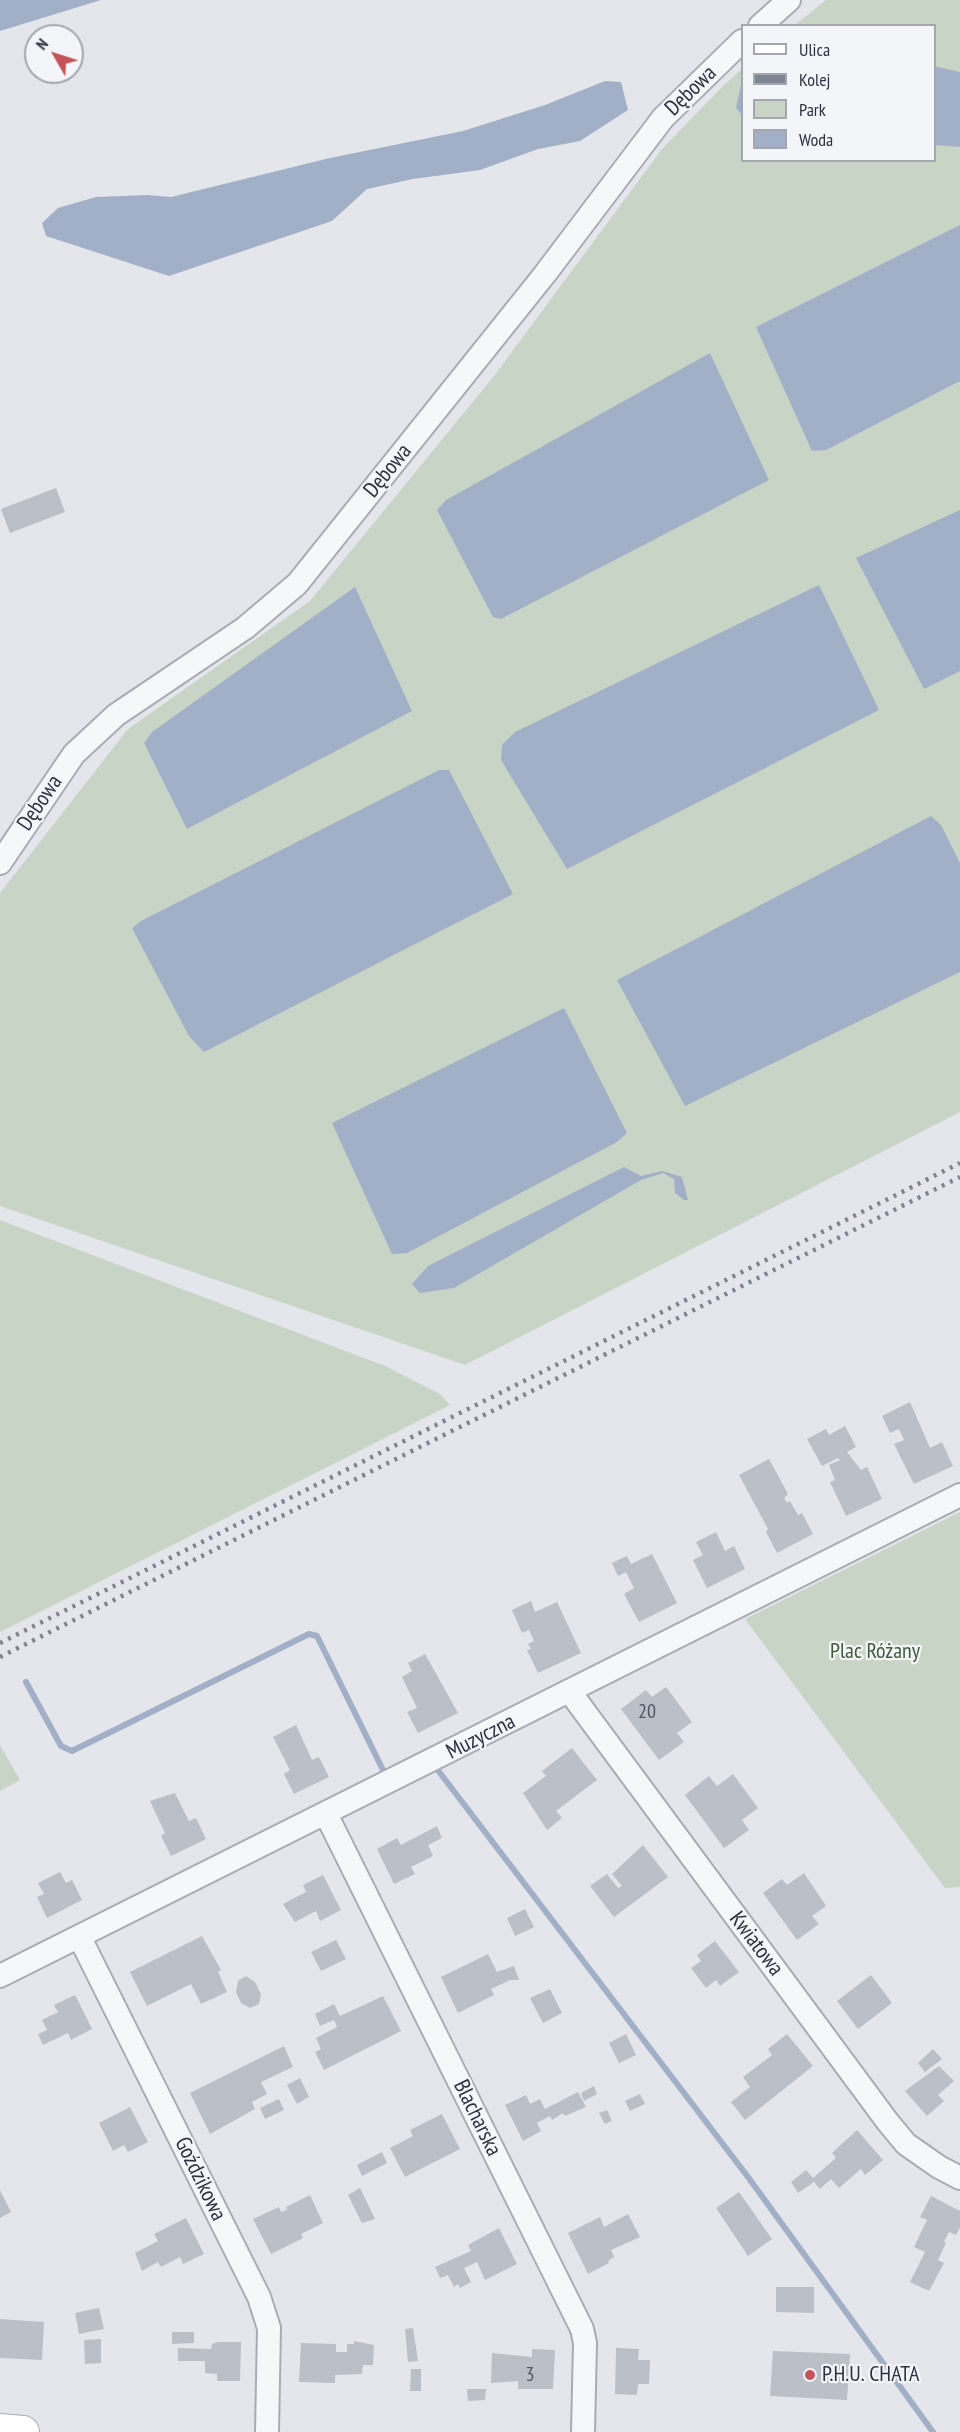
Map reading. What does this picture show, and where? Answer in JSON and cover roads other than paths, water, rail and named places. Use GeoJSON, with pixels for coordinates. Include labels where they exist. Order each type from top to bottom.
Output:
{"type":"FeatureCollection","features":[{"type":"Feature","properties":{"kind":"street"},"geometry":{"type":"LineString","coordinates":[[762,24],[789,0]]}},
{"type":"Feature","properties":{"kind":"street","name":"Dębowa"},"geometry":{"type":"LineString","coordinates":[[0,863],[74,754],[116,715],[245,628],[297,584],[545,274],[663,117],[741,42]]}},
{"type":"Feature","properties":{"kind":"street","name":"Muzyczna"},"geometry":{"type":"LineString","coordinates":[[0,1976],[80,1938],[960,1495]]}},
{"type":"Feature","properties":{"kind":"street","name":"Kwiatowa"},"geometry":{"type":"LineString","coordinates":[[570,1692],[887,2121],[906,2144],[939,2168],[960,2178]]}},
{"type":"Feature","properties":{"kind":"street","name":"Blacharska"},"geometry":{"type":"LineString","coordinates":[[326,1814],[582,2329],[585,2343],[583,2432]]}},
{"type":"Feature","properties":{"kind":"street","name":"Goździkowa"},"geometry":{"type":"LineString","coordinates":[[80,1938],[259,2297],[269,2328],[267,2432]]}},
{"type":"Feature","properties":{"kind":"street"},"geometry":{"type":"LineString","coordinates":[[0,2430],[23,2432]]}},
{"type":"Feature","properties":{"kind":"water"},"geometry":{"type":"Polygon","coordinates":[[[0,0],[101,0],[0,31],[0,0]]]}},
{"type":"Feature","properties":{"kind":"water"},"geometry":{"type":"Polygon","coordinates":[[[936,66],[960,72],[960,147],[936,145],[936,66]]]}},
{"type":"Feature","properties":{"kind":"water"},"geometry":{"type":"Polygon","coordinates":[[[605,81],[621,82],[628,110],[580,141],[538,149],[480,170],[413,179],[367,189],[332,221],[169,276],[46,236],[42,223],[58,208],[96,197],[147,195],[171,197],[330,158],[463,131],[545,105],[605,81]]]}},
{"type":"Feature","properties":{"kind":"water"},"geometry":{"type":"Polygon","coordinates":[[[741,85],[741,114],[736,108],[741,85]]]}},
{"type":"Feature","properties":{"kind":"water"},"geometry":{"type":"Polygon","coordinates":[[[960,225],[960,381],[826,450],[812,451],[756,327],[960,225]]]}},
{"type":"Feature","properties":{"kind":"water"},"geometry":{"type":"Polygon","coordinates":[[[710,353],[769,480],[501,619],[493,617],[437,510],[446,500],[710,353]]]}},
{"type":"Feature","properties":{"kind":"water"},"geometry":{"type":"Polygon","coordinates":[[[960,510],[960,671],[924,689],[856,558],[960,510]]]}},
{"type":"Feature","properties":{"kind":"water"},"geometry":{"type":"Polygon","coordinates":[[[819,585],[879,710],[567,869],[501,760],[502,745],[515,732],[819,585]]]}},
{"type":"Feature","properties":{"kind":"water"},"geometry":{"type":"Polygon","coordinates":[[[355,587],[412,711],[187,829],[144,743],[152,732],[355,587]]]}},
{"type":"Feature","properties":{"kind":"water"},"geometry":{"type":"Polygon","coordinates":[[[439,770],[449,770],[513,894],[204,1052],[189,1036],[132,928],[141,921],[439,770]]]}},
{"type":"Feature","properties":{"kind":"water"},"geometry":{"type":"Polygon","coordinates":[[[931,816],[941,825],[960,863],[960,972],[685,1106],[617,980],[931,816]]]}},
{"type":"Feature","properties":{"kind":"water"},"geometry":{"type":"Polygon","coordinates":[[[564,1008],[627,1133],[617,1142],[407,1253],[392,1254],[332,1123],[564,1008]]]}},
{"type":"Feature","properties":{"kind":"water"},"geometry":{"type":"Polygon","coordinates":[[[624,1167],[641,1176],[662,1171],[682,1177],[688,1200],[684,1200],[675,1193],[674,1179],[663,1173],[641,1180],[454,1288],[420,1293],[412,1284],[428,1266],[624,1167]]]}},
{"type":"Feature","properties":{"kind":"waterway"},"geometry":{"type":"LineString","coordinates":[[26,1682],[61,1746],[72,1751],[309,1634],[317,1636],[384,1772]]}},
{"type":"Feature","properties":{"kind":"waterway"},"geometry":{"type":"LineString","coordinates":[[437,1769],[748,2177],[933,2432]]}},
{"type":"Feature","properties":{"kind":"railway"},"geometry":{"type":"LineString","coordinates":[[0,1643],[960,1163]]}},
{"type":"Feature","properties":{"kind":"railway"},"geometry":{"type":"LineString","coordinates":[[0,1657],[960,1177]]}},
{"type":"Feature","properties":{"kind":"place","name":"P.H.U. CHATA"},"geometry":{"type":"Point","coordinates":[810,2375]}},
{"type":"Feature","properties":{"kind":"park label","name":"Plac Różany"},"geometry":{"type":"Point","coordinates":[875,1652]}}]}
